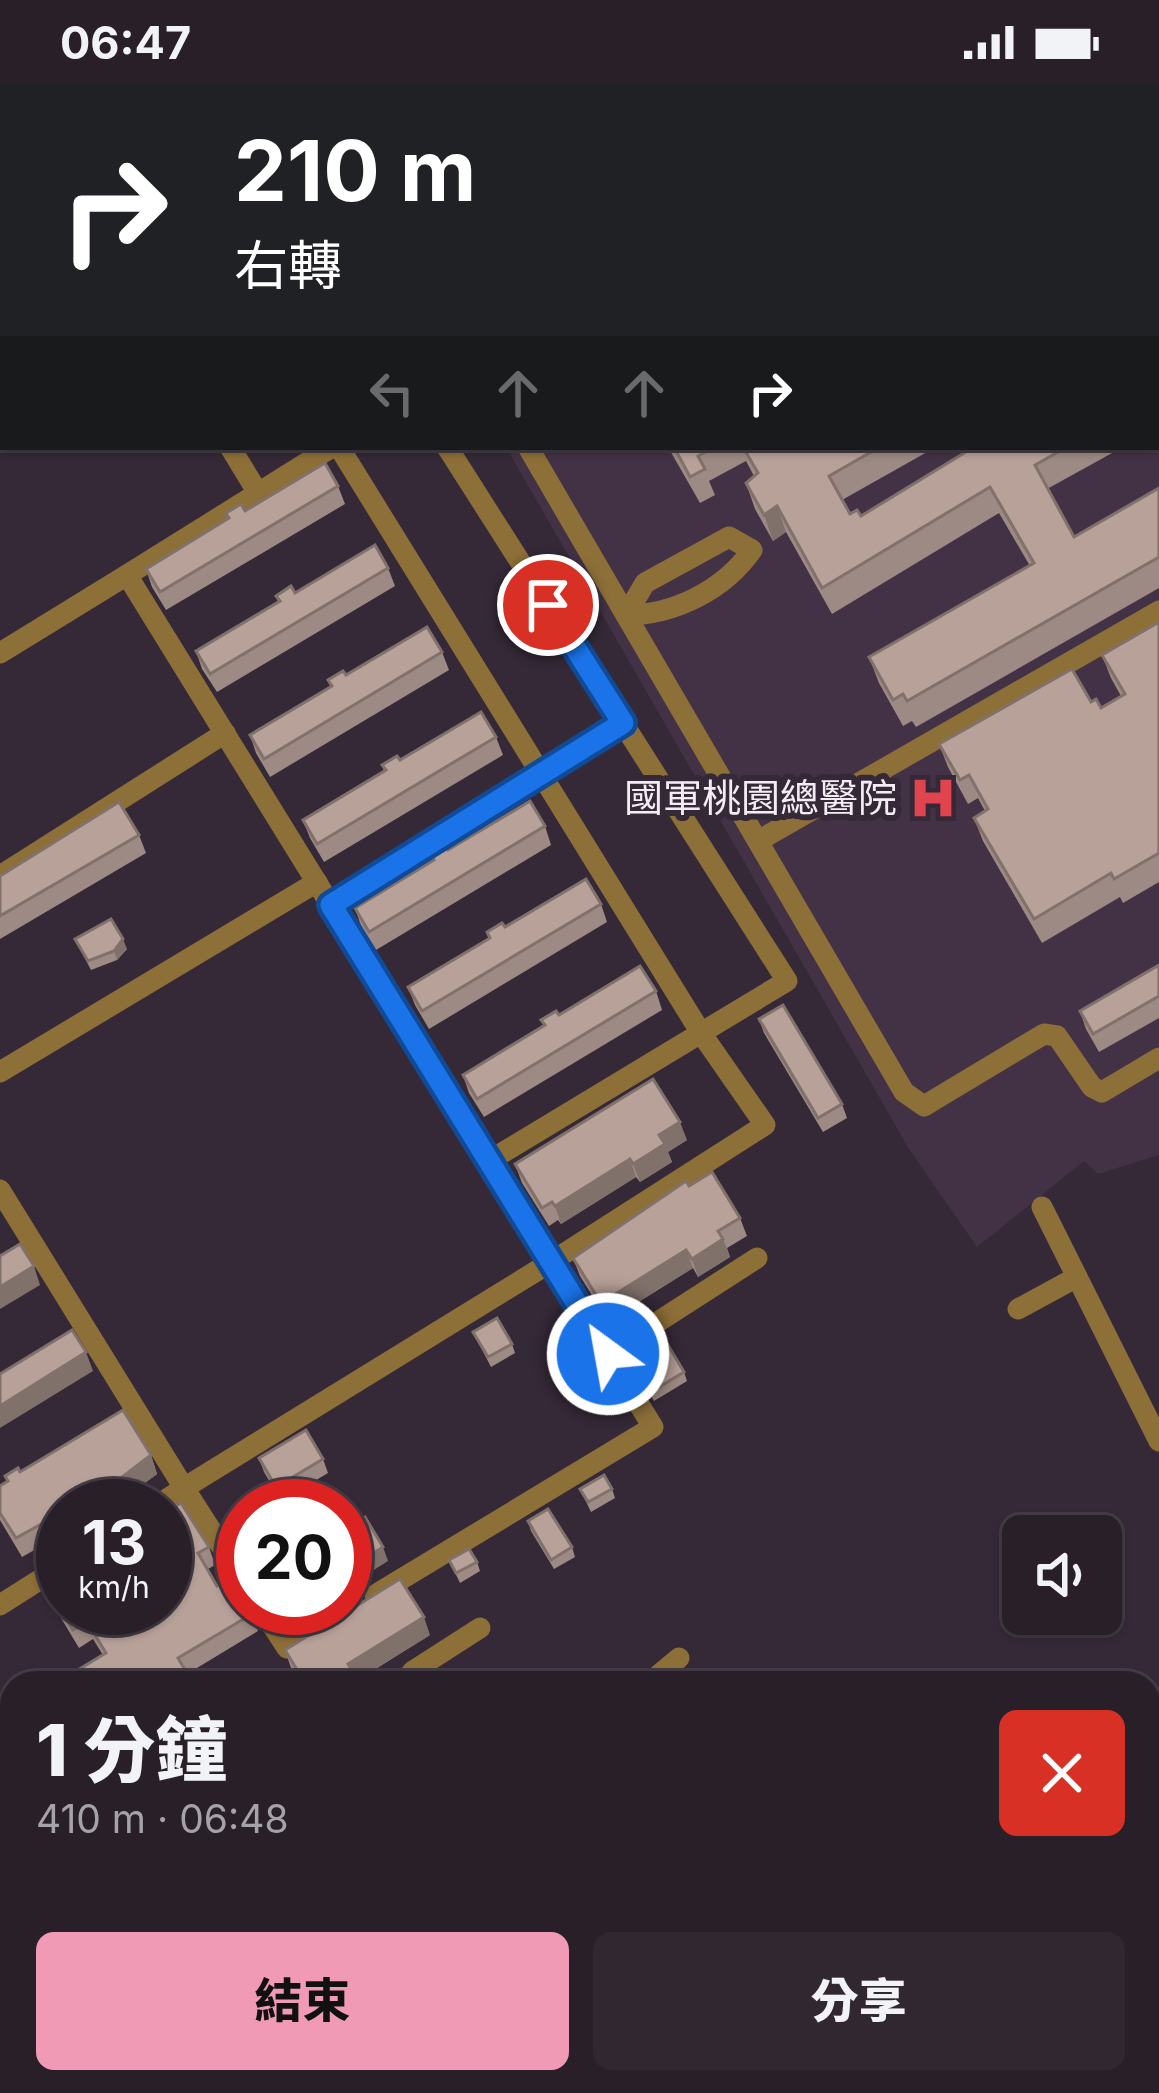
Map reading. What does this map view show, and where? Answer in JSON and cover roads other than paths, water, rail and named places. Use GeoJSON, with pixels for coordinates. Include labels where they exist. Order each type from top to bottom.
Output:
{"type":"FeatureCollection","features":[{"type":"Feature","properties":{"kind":"street"},"geometry":{"type":"LineString","coordinates":[[232,450],[257,494]]}},
{"type":"Feature","properties":{"kind":"street"},"geometry":{"type":"LineString","coordinates":[[0,653],[331,450]]}},
{"type":"Feature","properties":{"kind":"street"},"geometry":{"type":"LineString","coordinates":[[192,1483],[765,1125],[701,1033],[338,450]]}},
{"type":"Feature","properties":{"kind":"street"},"geometry":{"type":"LineString","coordinates":[[449,450],[787,981],[489,1161]]}},
{"type":"Feature","properties":{"kind":"street"},"geometry":{"type":"LineString","coordinates":[[530,450],[904,1091],[924,1106],[1044,1034],[1057,1036],[1091,1087],[1102,1092],[1159,1058]]}},
{"type":"Feature","properties":{"kind":"street"},"geometry":{"type":"LineString","coordinates":[[729,537],[752,550],[736,573],[663,615],[626,615],[645,583],[729,537]]}},
{"type":"Feature","properties":{"kind":"street"},"geometry":{"type":"LineString","coordinates":[[127,575],[653,1427],[372,1597]]}},
{"type":"Feature","properties":{"kind":"street"},"geometry":{"type":"LineString","coordinates":[[758,841],[1159,610]]}},
{"type":"Feature","properties":{"kind":"street"},"geometry":{"type":"LineString","coordinates":[[331,905],[623,723]]}},
{"type":"Feature","properties":{"kind":"street"},"geometry":{"type":"LineString","coordinates":[[0,876],[225,733]]}},
{"type":"Feature","properties":{"kind":"street"},"geometry":{"type":"LineString","coordinates":[[0,1072],[317,882]]}},
{"type":"Feature","properties":{"kind":"street"},"geometry":{"type":"LineString","coordinates":[[0,1190],[178,1479]]}},
{"type":"Feature","properties":{"kind":"street"},"geometry":{"type":"LineString","coordinates":[[1042,1207],[1159,1441]]}},
{"type":"Feature","properties":{"kind":"street"},"geometry":{"type":"LineString","coordinates":[[608,1354],[757,1258]]}},
{"type":"Feature","properties":{"kind":"street"},"geometry":{"type":"LineString","coordinates":[[1018,1309],[1077,1276]]}},
{"type":"Feature","properties":{"kind":"street"},"geometry":{"type":"LineString","coordinates":[[192,1500],[216,1538]]}},
{"type":"Feature","properties":{"kind":"street"},"geometry":{"type":"LineString","coordinates":[[0,1604],[36,1582]]}},
{"type":"Feature","properties":{"kind":"street"},"geometry":{"type":"LineString","coordinates":[[413,1671],[480,1628]]}},
{"type":"Feature","properties":{"kind":"street"},"geometry":{"type":"LineString","coordinates":[[279,1635],[287,1648],[309,1635]]}},
{"type":"Feature","properties":{"kind":"street"},"geometry":{"type":"LineString","coordinates":[[664,1671],[679,1658]]}},
{"type":"Feature","properties":{"kind":"place","name":"國軍桃園總醫院"},"geometry":{"type":"Point","coordinates":[933,798]}}]}
